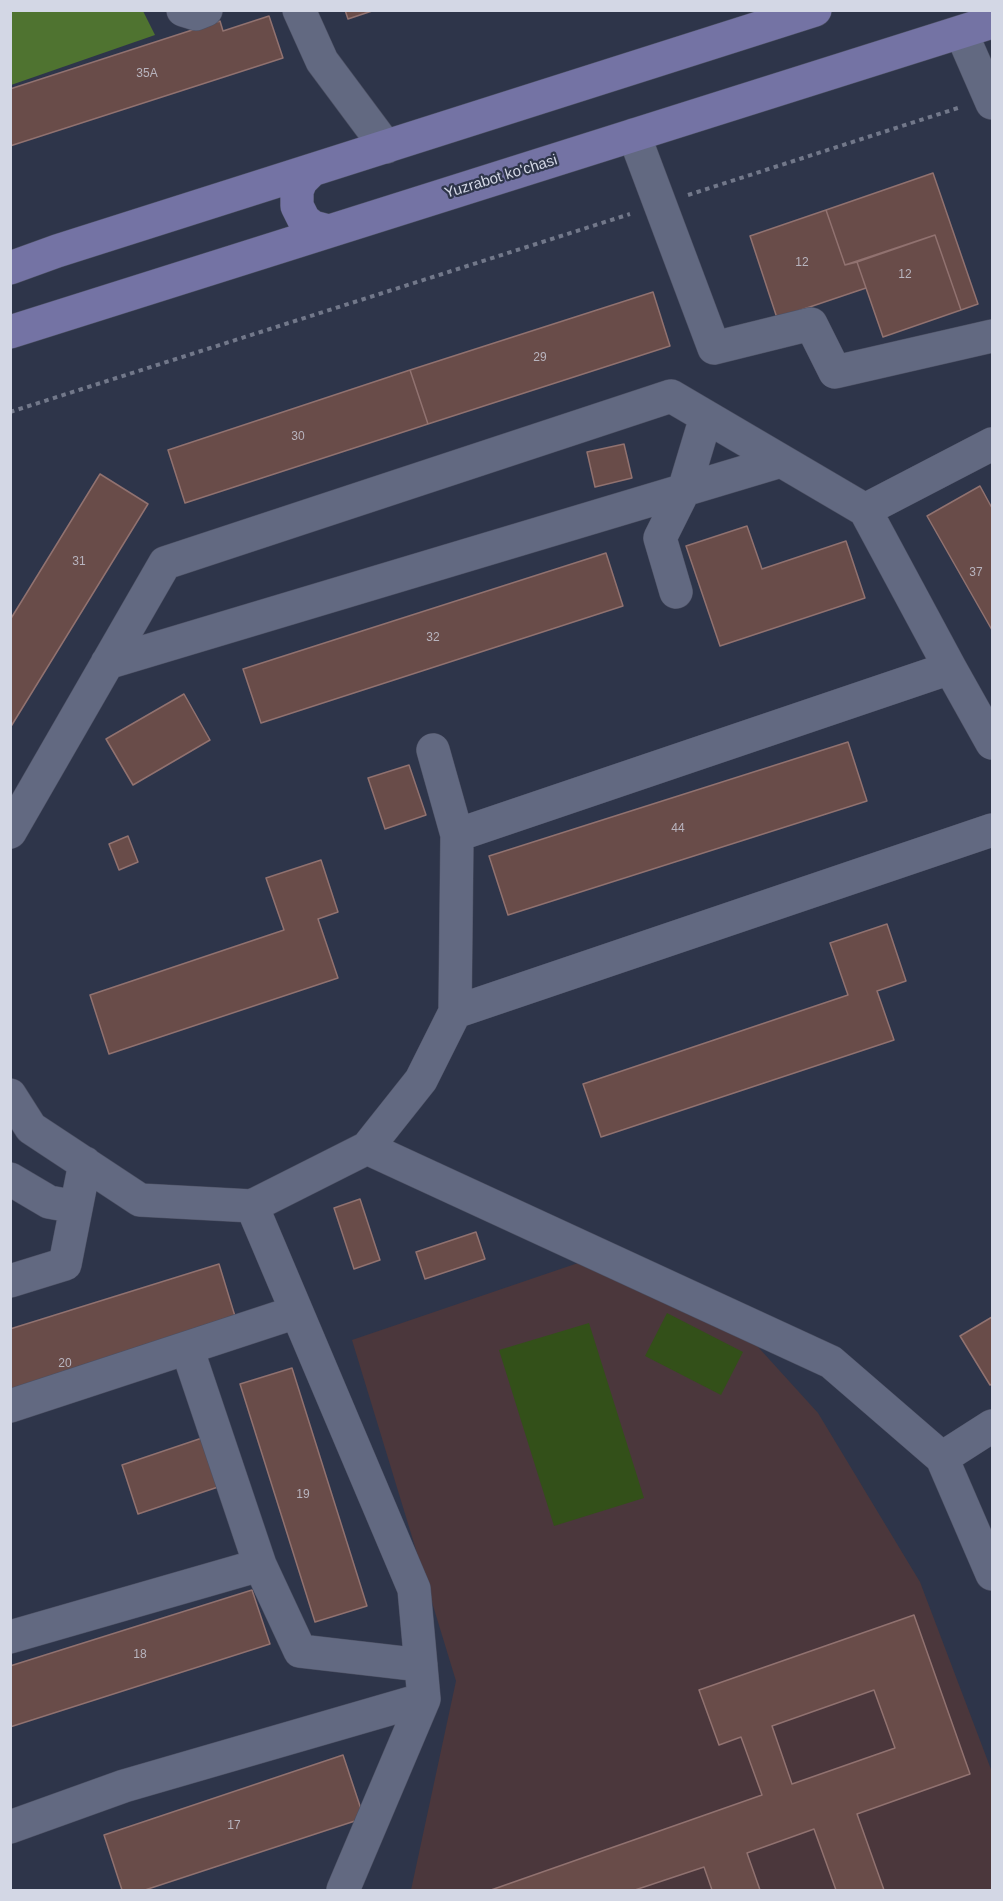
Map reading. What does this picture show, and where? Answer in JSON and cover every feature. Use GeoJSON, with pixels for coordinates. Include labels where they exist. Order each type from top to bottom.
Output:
{"type":"FeatureCollection","features":[{"type":"Feature","properties":{"kind":"main road"},"geometry":{"type":"LineString","coordinates":[[10,268],[57,251],[815,10]]}},
{"type":"Feature","properties":{"kind":"main road","name":"Yuzrabot ko'chasi"},"geometry":{"type":"LineString","coordinates":[[10,332],[993,22]]}},
{"type":"Feature","properties":{"kind":"main road"},"geometry":{"type":"LineString","coordinates":[[311,171],[297,191],[297,206],[304,220],[313,227],[328,231]]}},
{"type":"Feature","properties":{"kind":"street"},"geometry":{"type":"LineString","coordinates":[[183,10],[196,14],[206,10]]}},
{"type":"Feature","properties":{"kind":"street"},"geometry":{"type":"LineString","coordinates":[[299,10],[322,61],[386,147]]}},
{"type":"Feature","properties":{"kind":"street"},"geometry":{"type":"LineString","coordinates":[[962,32],[991,100]]}},
{"type":"Feature","properties":{"kind":"street"},"geometry":{"type":"LineString","coordinates":[[634,135],[714,348],[811,324],[835,372],[993,336]]}},
{"type":"Feature","properties":{"kind":"street"},"geometry":{"type":"LineString","coordinates":[[10,832],[165,563],[671,396],[865,510],[950,668],[993,742]]}},
{"type":"Feature","properties":{"kind":"street"},"geometry":{"type":"LineString","coordinates":[[675,592],[660,538],[684,490],[706,417]]}},
{"type":"Feature","properties":{"kind":"street"},"geometry":{"type":"LineString","coordinates":[[865,510],[993,444]]}},
{"type":"Feature","properties":{"kind":"street"},"geometry":{"type":"LineString","coordinates":[[107,663],[781,461]]}},
{"type":"Feature","properties":{"kind":"street"},"geometry":{"type":"LineString","coordinates":[[458,835],[950,668]]}},
{"type":"Feature","properties":{"kind":"street"},"geometry":{"type":"LineString","coordinates":[[10,1095],[31,1128],[140,1200],[252,1206],[367,1148],[421,1080],[455,1012],[458,835],[432,750]]}},
{"type":"Feature","properties":{"kind":"street"},"geometry":{"type":"LineString","coordinates":[[455,1012],[993,830]]}},
{"type":"Feature","properties":{"kind":"street"},"geometry":{"type":"LineString","coordinates":[[367,1148],[831,1362],[942,1458],[993,1574]]}},
{"type":"Feature","properties":{"kind":"street"},"geometry":{"type":"LineString","coordinates":[[10,1281],[65,1264],[85,1163]]}},
{"type":"Feature","properties":{"kind":"street"},"geometry":{"type":"LineString","coordinates":[[10,1179],[49,1202],[76,1207]]}},
{"type":"Feature","properties":{"kind":"street"},"geometry":{"type":"LineString","coordinates":[[252,1206],[414,1589],[424,1699],[343,1890]]}},
{"type":"Feature","properties":{"kind":"street"},"geometry":{"type":"LineString","coordinates":[[10,1406],[296,1312]]}},
{"type":"Feature","properties":{"kind":"street"},"geometry":{"type":"LineString","coordinates":[[187,1348],[260,1565],[300,1651],[421,1665]]}},
{"type":"Feature","properties":{"kind":"street"},"geometry":{"type":"LineString","coordinates":[[942,1458],[993,1426]]}},
{"type":"Feature","properties":{"kind":"street"},"geometry":{"type":"LineString","coordinates":[[10,1637],[260,1565]]}},
{"type":"Feature","properties":{"kind":"street"},"geometry":{"type":"LineString","coordinates":[[10,1827],[124,1786],[424,1699]]}},
{"type":"Feature","properties":{"kind":"path"},"geometry":{"type":"LineString","coordinates":[[10,412],[991,100]]}},
{"type":"Feature","properties":{"kind":"shaded area"},"geometry":{"type":"Polygon","coordinates":[[[581,1262],[749,1337],[818,1413],[920,1582],[992,1772],[992,1890],[411,1890],[456,1681],[352,1340],[581,1262]]]}},
{"type":"Feature","properties":{"kind":"green space"},"geometry":{"type":"Polygon","coordinates":[[[10,11],[143,11],[155,35],[11,85],[10,11]]]}},
{"type":"Feature","properties":{"kind":"green space"},"geometry":{"type":"Polygon","coordinates":[[[667,1313],[743,1352],[721,1395],[645,1356],[667,1313]]]}},
{"type":"Feature","properties":{"kind":"green space"},"geometry":{"type":"Polygon","coordinates":[[[589,1323],[644,1498],[554,1526],[499,1350],[589,1323]]]}},
{"type":"Feature","properties":{"kind":"building"},"geometry":{"type":"Polygon","coordinates":[[[345,10],[375,10],[348,19],[345,10]]]}},
{"type":"Feature","properties":{"kind":"building"},"geometry":{"type":"Polygon","coordinates":[[[269,16],[283,58],[10,146],[10,89],[220,21],[223,31],[269,16]]]}},
{"type":"Feature","properties":{"kind":"building"},"geometry":{"type":"Polygon","coordinates":[[[933,173],[978,304],[961,310],[935,235],[845,265],[826,210],[933,173]]]}},
{"type":"Feature","properties":{"kind":"building"},"geometry":{"type":"Polygon","coordinates":[[[826,210],[845,265],[857,262],[866,288],[777,318],[750,236],[826,210]]]}},
{"type":"Feature","properties":{"kind":"building"},"geometry":{"type":"Polygon","coordinates":[[[935,235],[961,310],[883,337],[857,262],[935,235]]]}},
{"type":"Feature","properties":{"kind":"building"},"geometry":{"type":"Polygon","coordinates":[[[653,292],[670,346],[428,424],[410,370],[653,292]]]}},
{"type":"Feature","properties":{"kind":"building"},"geometry":{"type":"Polygon","coordinates":[[[410,370],[428,424],[185,503],[168,450],[410,370]]]}},
{"type":"Feature","properties":{"kind":"building"},"geometry":{"type":"Polygon","coordinates":[[[624,444],[632,478],[595,487],[587,452],[624,444]]]}},
{"type":"Feature","properties":{"kind":"building"},"geometry":{"type":"Polygon","coordinates":[[[100,474],[148,504],[10,728],[10,620],[100,474]]]}},
{"type":"Feature","properties":{"kind":"building"},"geometry":{"type":"Polygon","coordinates":[[[980,486],[992,508],[992,630],[927,516],[980,486]]]}},
{"type":"Feature","properties":{"kind":"building"},"geometry":{"type":"Polygon","coordinates":[[[747,526],[762,569],[846,541],[865,598],[720,646],[686,546],[747,526]]]}},
{"type":"Feature","properties":{"kind":"building"},"geometry":{"type":"Polygon","coordinates":[[[606,553],[623,606],[261,723],[243,669],[606,553]]]}},
{"type":"Feature","properties":{"kind":"building"},"geometry":{"type":"Polygon","coordinates":[[[184,694],[210,740],[133,785],[106,739],[184,694]]]}},
{"type":"Feature","properties":{"kind":"building"},"geometry":{"type":"Polygon","coordinates":[[[848,742],[867,801],[508,915],[489,856],[848,742]]]}},
{"type":"Feature","properties":{"kind":"building"},"geometry":{"type":"Polygon","coordinates":[[[409,765],[426,815],[385,829],[368,778],[409,765]]]}},
{"type":"Feature","properties":{"kind":"building"},"geometry":{"type":"Polygon","coordinates":[[[128,836],[138,862],[119,870],[109,844],[128,836]]]}},
{"type":"Feature","properties":{"kind":"building"},"geometry":{"type":"Polygon","coordinates":[[[321,860],[338,912],[318,919],[338,978],[109,1054],[90,995],[284,930],[266,878],[321,860]]]}},
{"type":"Feature","properties":{"kind":"building"},"geometry":{"type":"Polygon","coordinates":[[[887,924],[906,981],[877,991],[894,1040],[601,1137],[583,1084],[848,995],[830,943],[887,924]]]}},
{"type":"Feature","properties":{"kind":"building"},"geometry":{"type":"Polygon","coordinates":[[[360,1199],[380,1260],[354,1269],[334,1208],[360,1199]]]}},
{"type":"Feature","properties":{"kind":"building"},"geometry":{"type":"Polygon","coordinates":[[[476,1232],[485,1259],[425,1279],[416,1252],[476,1232]]]}},
{"type":"Feature","properties":{"kind":"building"},"geometry":{"type":"Polygon","coordinates":[[[219,1264],[238,1326],[10,1398],[10,1329],[219,1264]]]}},
{"type":"Feature","properties":{"kind":"building"},"geometry":{"type":"Polygon","coordinates":[[[992,1317],[992,1384],[990,1385],[960,1336],[992,1317]]]}},
{"type":"Feature","properties":{"kind":"building"},"geometry":{"type":"Polygon","coordinates":[[[292,1368],[367,1606],[315,1622],[240,1384],[292,1368]]]}},
{"type":"Feature","properties":{"kind":"building"},"geometry":{"type":"Polygon","coordinates":[[[205,1437],[221,1486],[138,1514],[122,1465],[205,1437]]]}},
{"type":"Feature","properties":{"kind":"building"},"geometry":{"type":"Polygon","coordinates":[[[252,1590],[270,1644],[10,1727],[10,1666],[252,1590]]]}},
{"type":"Feature","properties":{"kind":"building"},"geometry":{"type":"Polygon","coordinates":[[[914,1615],[970,1774],[857,1814],[884,1890],[836,1890],[814,1829],[747,1853],[760,1890],[712,1890],[704,1867],[635,1890],[491,1890],[762,1795],[741,1737],[719,1745],[699,1690],[914,1615]],[[874,1690],[772,1726],[792,1784],[895,1748],[874,1690]]]}},
{"type":"Feature","properties":{"kind":"building"},"geometry":{"type":"Polygon","coordinates":[[[343,1755],[364,1818],[145,1890],[122,1890],[104,1835],[343,1755]]]}}]}
